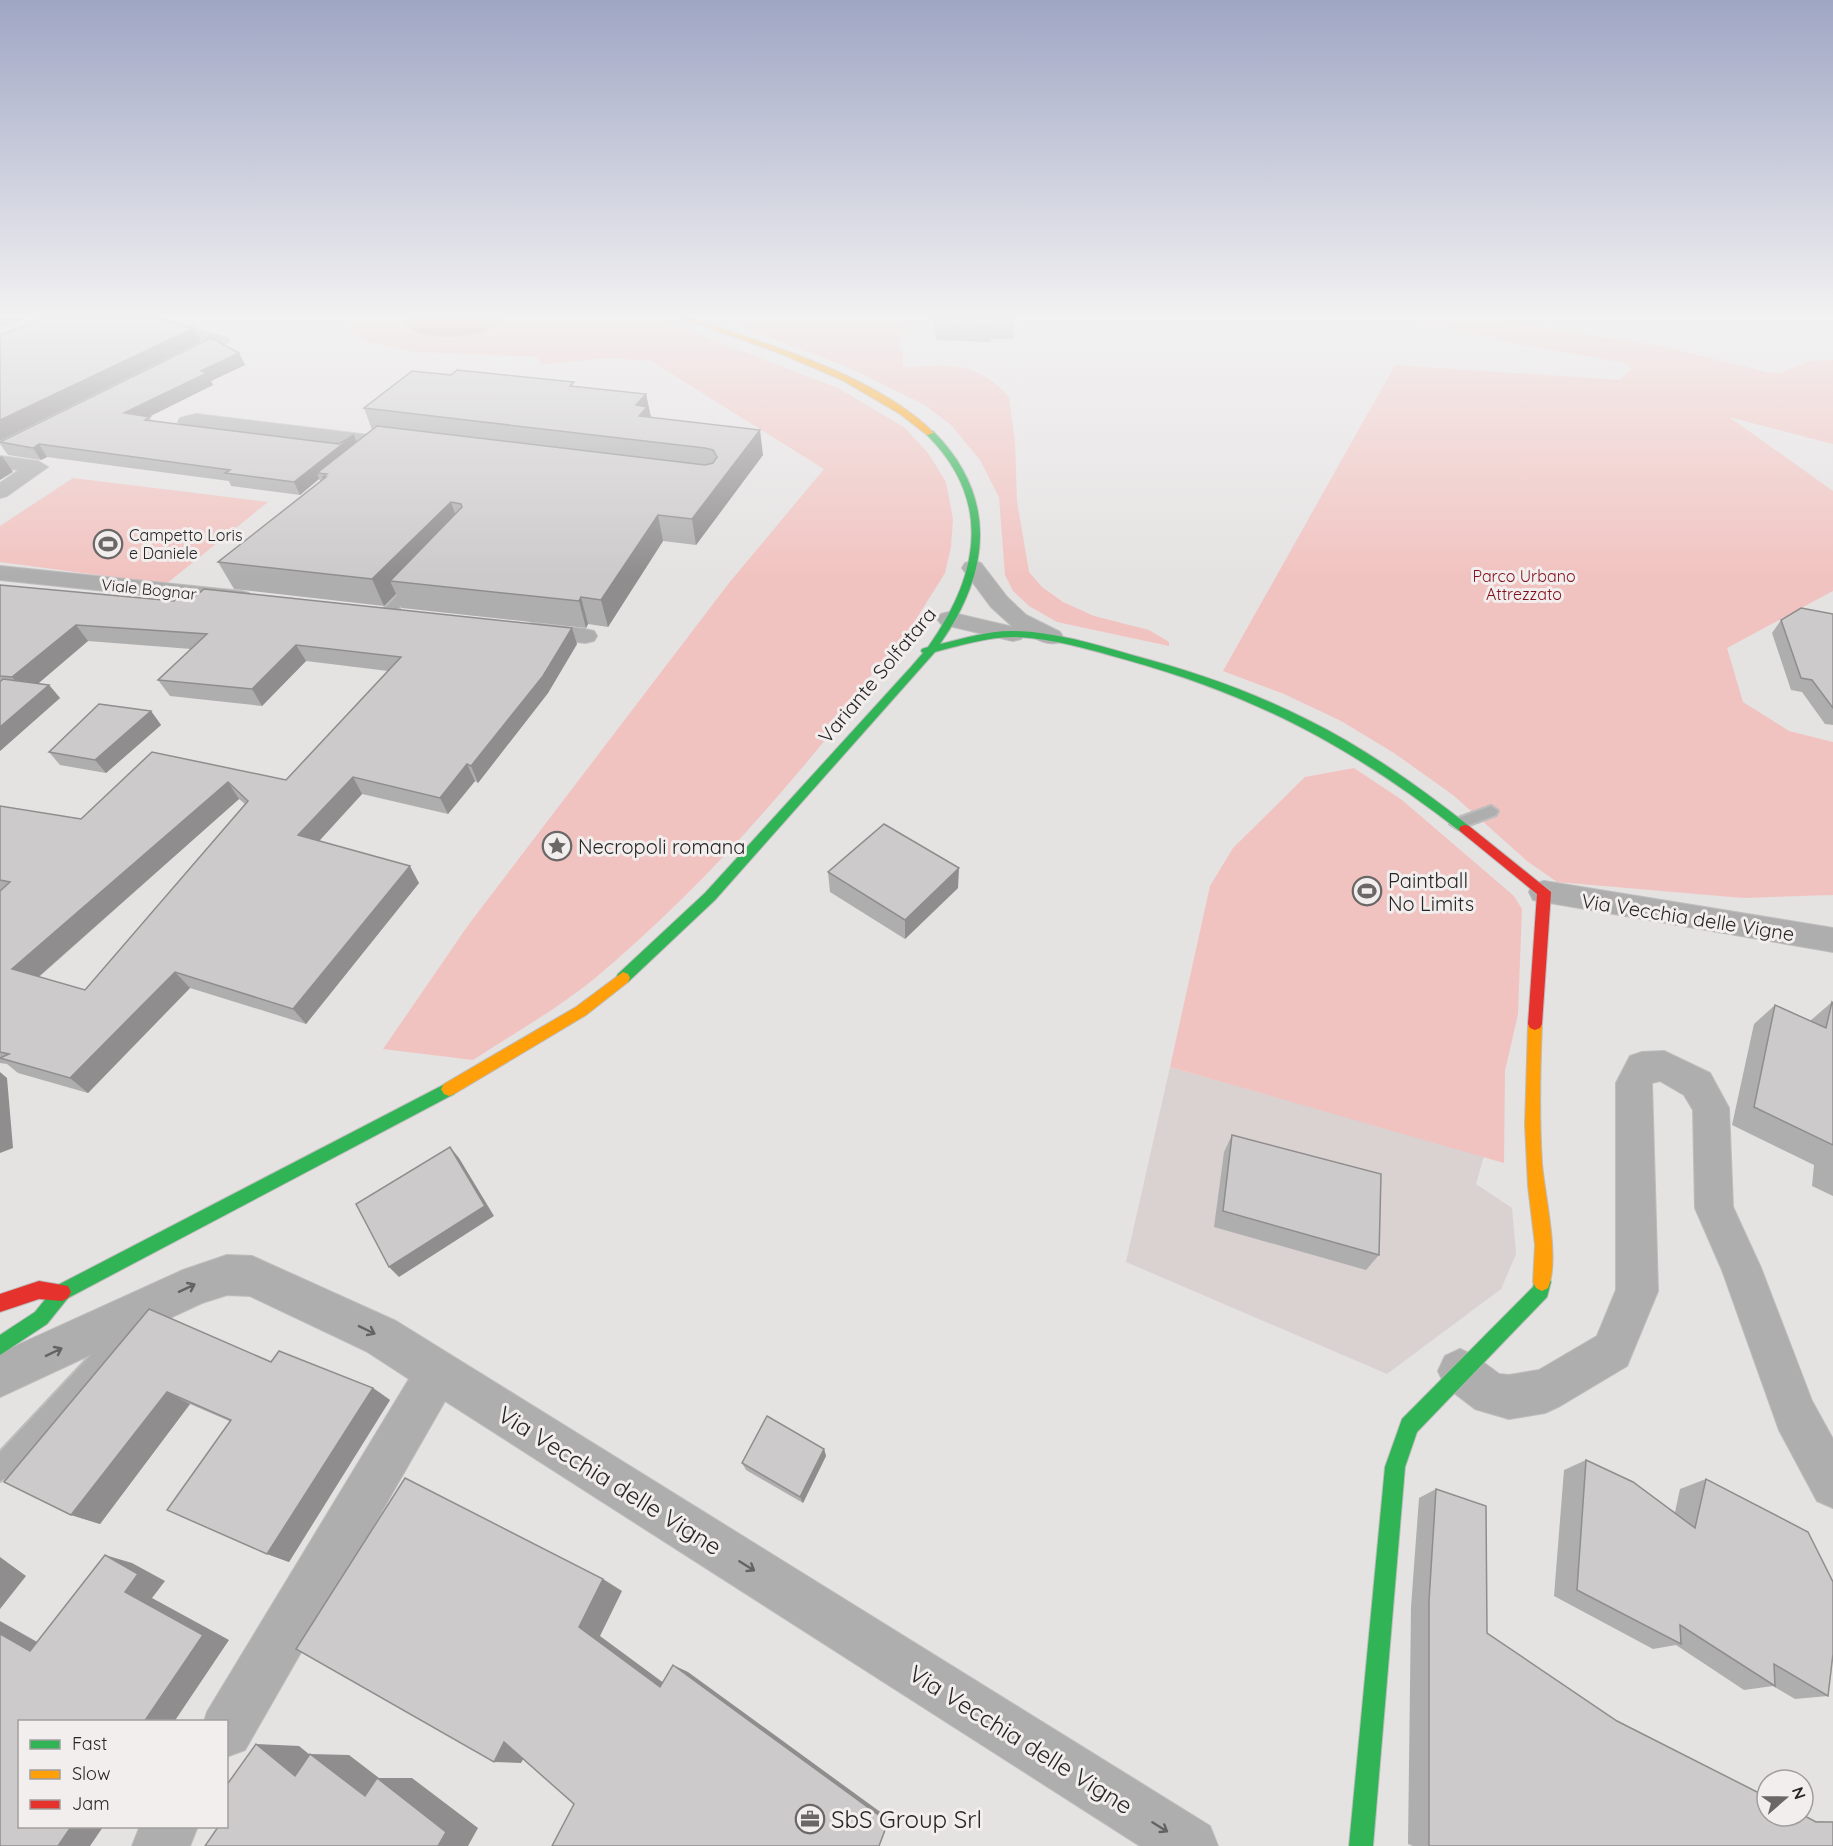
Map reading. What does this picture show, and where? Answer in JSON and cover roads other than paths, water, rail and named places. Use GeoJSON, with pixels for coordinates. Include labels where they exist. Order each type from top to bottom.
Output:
{"type":"FeatureCollection","features":[{"type":"Feature","properties":{"kind":"main road","name":"Variante Solfatara"},"geometry":{"type":"LineString","coordinates":[[62,1292],[480,1072],[592,1004],[703,906],[926,651],[954,612],[973,568],[976,539],[971,499],[959,468],[942,443],[922,423],[896,404]]}},
{"type":"Feature","properties":{"kind":"main road"},"geometry":{"type":"LineString","coordinates":[[926,651],[1016,627]]}},
{"type":"Feature","properties":{"kind":"main road","name":"Via Vecchia delle Vigne"},"geometry":{"type":"LineString","coordinates":[[1051,637],[1168,667],[1265,703],[1324,730],[1397,776],[1544,892]]}},
{"type":"Feature","properties":{"kind":"main road"},"geometry":{"type":"LineString","coordinates":[[1361,1846],[1395,1467],[1409,1426],[1460,1371],[1541,1291],[1546,1256],[1536,1188],[1530,1093],[1544,892]]}},
{"type":"Feature","properties":{"kind":"main road"},"geometry":{"type":"LineString","coordinates":[[0,1303],[39,1290],[62,1292]]}},
{"type":"Feature","properties":{"kind":"main road"},"geometry":{"type":"LineString","coordinates":[[0,1346],[41,1318],[62,1292]]}},
{"type":"Feature","properties":{"kind":"street"},"geometry":{"type":"LineString","coordinates":[[187,422],[196,420],[417,447]]}},
{"type":"Feature","properties":{"kind":"street"},"geometry":{"type":"LineString","coordinates":[[363,458],[381,443]]}},
{"type":"Feature","properties":{"kind":"street"},"geometry":{"type":"LineString","coordinates":[[0,462],[38,467],[0,492]]}},
{"type":"Feature","properties":{"kind":"street"},"geometry":{"type":"LineString","coordinates":[[973,568],[1016,627]]}},
{"type":"Feature","properties":{"kind":"street","name":"Viale Bognar"},"geometry":{"type":"LineString","coordinates":[[0,573],[262,600]]}},
{"type":"Feature","properties":{"kind":"street"},"geometry":{"type":"LineString","coordinates":[[195,593],[213,578]]}},
{"type":"Feature","properties":{"kind":"street"},"geometry":{"type":"LineString","coordinates":[[954,612],[1051,637]]}},
{"type":"Feature","properties":{"kind":"street"},"geometry":{"type":"LineString","coordinates":[[375,613],[409,616]]}},
{"type":"Feature","properties":{"kind":"street"},"geometry":{"type":"LineString","coordinates":[[514,628],[585,636]]}},
{"type":"Feature","properties":{"kind":"street","name":"Via Vecchia delle Vigne"},"geometry":{"type":"LineString","coordinates":[[1544,892],[1833,940]]}},
{"type":"Feature","properties":{"kind":"street"},"geometry":{"type":"LineString","coordinates":[[1727,924],[1833,918]]}},
{"type":"Feature","properties":{"kind":"street"},"geometry":{"type":"LineString","coordinates":[[1460,1371],[1490,1394],[1509,1397],[1545,1391],[1612,1351],[1637,1291],[1634,1083],[1642,1067],[1664,1066],[1697,1084],[1711,1108],[1714,1208],[1741,1268],[1795,1414],[1833,1485]]}},
{"type":"Feature","properties":{"kind":"street","name":"Via Vecchia delle Vigne"},"geometry":{"type":"LineString","coordinates":[[0,1375],[207,1281],[227,1275],[252,1276],[381,1336],[1190,1846]]}},
{"type":"Feature","properties":{"kind":"street"},"geometry":{"type":"LineString","coordinates":[[228,1728],[438,1372]]}},
{"type":"Feature","properties":{"kind":"street"},"geometry":{"type":"LineString","coordinates":[[160,1846],[170,1828]]}},
{"type":"Feature","properties":{"kind":"lane"},"geometry":{"type":"LineString","coordinates":[[375,613],[425,573]]}},
{"type":"Feature","properties":{"kind":"lane"},"geometry":{"type":"LineString","coordinates":[[1458,824],[1491,811]]}},
{"type":"Feature","properties":{"kind":"lane"},"geometry":{"type":"LineString","coordinates":[[0,1469],[127,1332],[134,1313]]}},
{"type":"Feature","properties":{"kind":"place","name":"Campetto Loris e Daniele"},"geometry":{"type":"Point","coordinates":[108,544]}},
{"type":"Feature","properties":{"kind":"place","name":"Necropoli romana"},"geometry":{"type":"Point","coordinates":[557,846]}},
{"type":"Feature","properties":{"kind":"place","name":"Paintball No Limits"},"geometry":{"type":"Point","coordinates":[1367,891]}},
{"type":"Feature","properties":{"kind":"place","name":"SbS Group Srl"},"geometry":{"type":"Point","coordinates":[810,1819]}},
{"type":"Feature","properties":{"kind":"park label","name":"Parco Urbano Attrezzato"},"geometry":{"type":"Point","coordinates":[1524,585]}}]}
